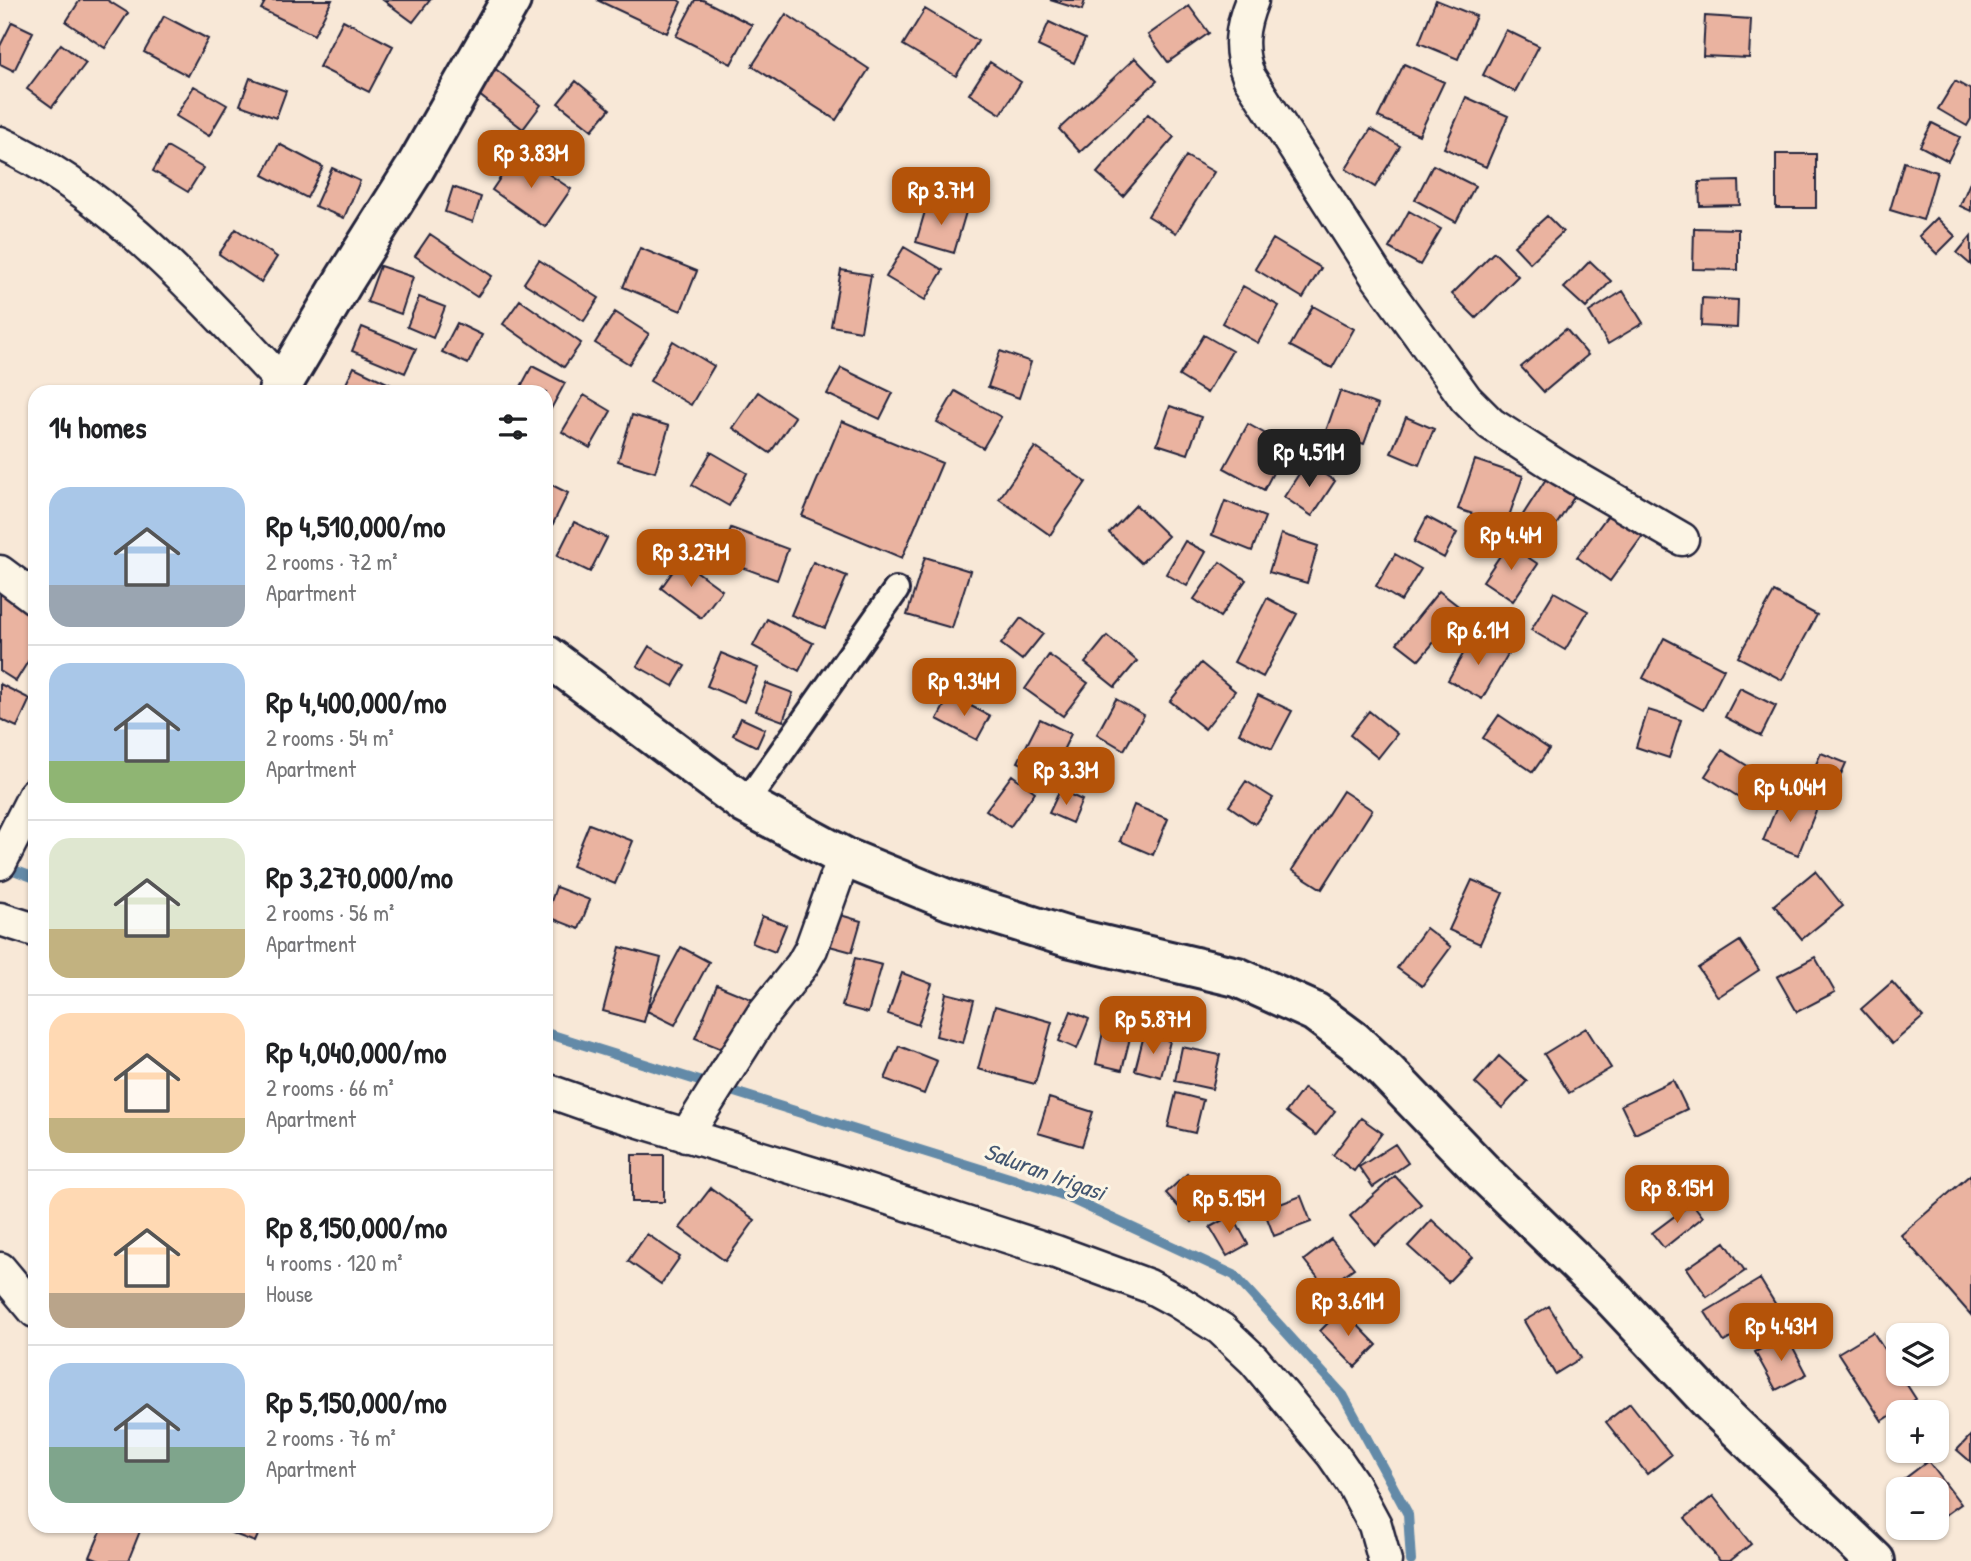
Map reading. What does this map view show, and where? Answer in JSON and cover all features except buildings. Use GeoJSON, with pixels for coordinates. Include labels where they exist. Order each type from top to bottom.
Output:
{"type":"FeatureCollection","features":[{"type":"Feature","properties":{"kind":"street"},"geometry":{"type":"LineString","coordinates":[[283,385],[415,168],[512,0]]}},
{"type":"Feature","properties":{"kind":"street"},"geometry":{"type":"LineString","coordinates":[[1251,0],[1243,21],[1241,44],[1242,60],[1249,77],[1377,275],[1466,399],[1491,424],[1561,469],[1682,539]]}},
{"type":"Feature","properties":{"kind":"street"},"geometry":{"type":"LineString","coordinates":[[0,143],[53,172],[150,248],[190,284],[278,385]]}},
{"type":"Feature","properties":{"kind":"street"},"geometry":{"type":"LineString","coordinates":[[0,572],[28,593]]}},
{"type":"Feature","properties":{"kind":"street"},"geometry":{"type":"LineString","coordinates":[[745,804],[896,590]]}},
{"type":"Feature","properties":{"kind":"street"},"geometry":{"type":"LineString","coordinates":[[553,660],[745,804],[844,857],[949,900],[1068,937],[1237,978],[1315,1012],[1354,1041],[1386,1071],[1484,1172],[1608,1293],[1711,1403],[1875,1561]]}},
{"type":"Feature","properties":{"kind":"street"},"geometry":{"type":"LineString","coordinates":[[0,863],[28,808]]}},
{"type":"Feature","properties":{"kind":"street"},"geometry":{"type":"LineString","coordinates":[[686,1136],[762,1014],[802,965],[811,949],[844,857]]}},
{"type":"Feature","properties":{"kind":"street"},"geometry":{"type":"LineString","coordinates":[[0,919],[28,928]]}},
{"type":"Feature","properties":{"kind":"street"},"geometry":{"type":"LineString","coordinates":[[553,1092],[1056,1252],[1149,1286],[1177,1301],[1222,1329],[1254,1360],[1333,1455],[1353,1483],[1375,1525],[1385,1561]]}},
{"type":"Feature","properties":{"kind":"street"},"geometry":{"type":"LineString","coordinates":[[0,1269],[28,1303]]}},
{"type":"Feature","properties":{"kind":"waterway","name":"Saluran Irigasi"},"geometry":{"type":"LineString","coordinates":[[3,866],[28,875]]}},
{"type":"Feature","properties":{"kind":"waterway","name":"Saluran Irigasi"},"geometry":{"type":"LineString","coordinates":[[553,1035],[1060,1194],[1234,1275],[1343,1395],[1408,1514],[1411,1561]]}}]}
